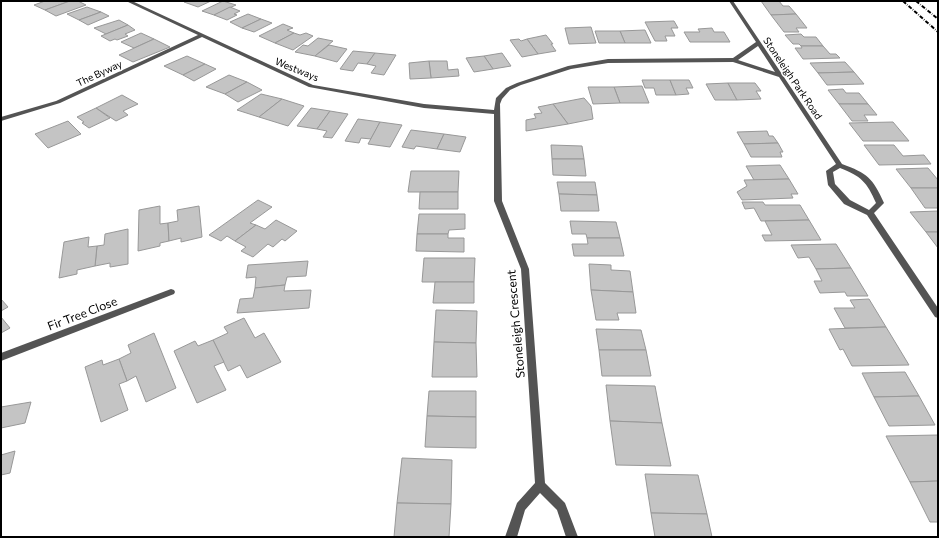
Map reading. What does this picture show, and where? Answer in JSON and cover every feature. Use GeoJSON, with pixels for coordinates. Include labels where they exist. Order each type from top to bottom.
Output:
{"type":"FeatureCollection","features":[{"type":"Feature","properties":{"kind":"street","name":"Westways"},"geometry":{"type":"LineString","coordinates":[[128,1],[311,86],[424,106],[496,112]]}},
{"type":"Feature","properties":{"kind":"street","name":"Stoneleigh Park Road"},"geometry":{"type":"LineString","coordinates":[[731,1],[840,165]]}},
{"type":"Feature","properties":{"kind":"street","name":"The Byway"},"geometry":{"type":"LineString","coordinates":[[1,119],[58,102],[201,36]]}},
{"type":"Feature","properties":{"kind":"street"},"geometry":{"type":"LineString","coordinates":[[734,60],[758,43]]}},
{"type":"Feature","properties":{"kind":"street","name":"Stoneleigh Crescent"},"geometry":{"type":"LineString","coordinates":[[540,485],[526,269],[498,201],[496,112],[499,98],[508,89],[519,84],[570,68],[590,63],[608,61],[734,60],[781,76]]}},
{"type":"Feature","properties":{"kind":"street"},"geometry":{"type":"LineString","coordinates":[[870,213],[880,203],[873,186],[861,173],[840,165],[828,171],[832,185],[847,202],[870,213],[938,315]]}},
{"type":"Feature","properties":{"kind":"street","name":"Fir Tree Close"},"geometry":{"type":"LineString","coordinates":[[1,358],[171,292]]}},
{"type":"Feature","properties":{"kind":"street"},"geometry":{"type":"LineString","coordinates":[[511,537],[521,507],[540,485],[561,507],[572,537]]}},
{"type":"Feature","properties":{"kind":"building"},"geometry":{"type":"Polygon","coordinates":[[[45,1],[70,1],[45,10],[34,5],[45,1]]]}},
{"type":"Feature","properties":{"kind":"building"},"geometry":{"type":"Polygon","coordinates":[[[70,1],[78,1],[86,5],[56,16],[45,10],[70,1]]]}},
{"type":"Feature","properties":{"kind":"building"},"geometry":{"type":"Polygon","coordinates":[[[211,1],[198,7],[184,2],[211,1]]]}},
{"type":"Feature","properties":{"kind":"building"},"geometry":{"type":"Polygon","coordinates":[[[223,1],[236,5],[214,15],[202,11],[223,1]]]}},
{"type":"Feature","properties":{"kind":"building"},"geometry":{"type":"Polygon","coordinates":[[[761,1],[779,1],[783,6],[789,6],[796,14],[771,15],[761,1]]]}},
{"type":"Feature","properties":{"kind":"building"},"geometry":{"type":"Polygon","coordinates":[[[87,7],[101,12],[79,20],[67,14],[87,7]]]}},
{"type":"Feature","properties":{"kind":"building"},"geometry":{"type":"Polygon","coordinates":[[[230,7],[240,11],[234,14],[237,15],[227,20],[214,15],[230,7]]]}},
{"type":"Feature","properties":{"kind":"building"},"geometry":{"type":"Polygon","coordinates":[[[101,12],[109,16],[88,25],[79,20],[101,12]]]}},
{"type":"Feature","properties":{"kind":"building"},"geometry":{"type":"Polygon","coordinates":[[[248,14],[261,19],[242,28],[230,22],[248,14]]]}},
{"type":"Feature","properties":{"kind":"building"},"geometry":{"type":"Polygon","coordinates":[[[796,14],[807,28],[796,28],[799,32],[784,32],[771,15],[796,14]]]}},
{"type":"Feature","properties":{"kind":"building"},"geometry":{"type":"Polygon","coordinates":[[[261,19],[272,23],[254,32],[242,28],[261,19]]]}},
{"type":"Feature","properties":{"kind":"building"},"geometry":{"type":"Polygon","coordinates":[[[119,20],[128,25],[106,34],[94,28],[119,20]]]}},
{"type":"Feature","properties":{"kind":"building"},"geometry":{"type":"Polygon","coordinates":[[[674,21],[678,28],[671,28],[675,36],[665,36],[667,41],[655,41],[645,22],[674,21]]]}},
{"type":"Feature","properties":{"kind":"building"},"geometry":{"type":"Polygon","coordinates":[[[283,24],[293,28],[287,30],[294,33],[275,43],[259,36],[283,24]]]}},
{"type":"Feature","properties":{"kind":"building"},"geometry":{"type":"Polygon","coordinates":[[[128,25],[135,30],[125,34],[128,36],[110,41],[101,36],[128,25]]]}},
{"type":"Feature","properties":{"kind":"building"},"geometry":{"type":"Polygon","coordinates":[[[591,27],[596,43],[569,44],[565,28],[591,27]]]}},
{"type":"Feature","properties":{"kind":"building"},"geometry":{"type":"Polygon","coordinates":[[[712,28],[714,32],[724,32],[730,42],[690,42],[684,32],[700,32],[698,29],[712,28]]]}},
{"type":"Feature","properties":{"kind":"building"},"geometry":{"type":"Polygon","coordinates":[[[645,30],[651,43],[625,43],[620,31],[645,30]]]}},
{"type":"Feature","properties":{"kind":"building"},"geometry":{"type":"Polygon","coordinates":[[[595,31],[620,31],[625,43],[599,43],[595,31]]]}},
{"type":"Feature","properties":{"kind":"building"},"geometry":{"type":"Polygon","coordinates":[[[141,33],[154,39],[134,48],[121,42],[141,33]]]}},
{"type":"Feature","properties":{"kind":"building"},"geometry":{"type":"Polygon","coordinates":[[[294,33],[300,35],[306,33],[313,36],[293,50],[275,43],[294,33]]]}},
{"type":"Feature","properties":{"kind":"building"},"geometry":{"type":"Polygon","coordinates":[[[801,34],[804,37],[816,37],[823,46],[801,46],[799,44],[793,44],[785,35],[801,34]]]}},
{"type":"Feature","properties":{"kind":"building"},"geometry":{"type":"Polygon","coordinates":[[[546,35],[556,51],[538,54],[527,39],[546,35]]]}},
{"type":"Feature","properties":{"kind":"building"},"geometry":{"type":"Polygon","coordinates":[[[318,38],[333,41],[315,56],[295,52],[303,45],[308,46],[318,38]]]}},
{"type":"Feature","properties":{"kind":"building"},"geometry":{"type":"Polygon","coordinates":[[[154,39],[170,47],[133,62],[119,55],[154,39]]]}},
{"type":"Feature","properties":{"kind":"building"},"geometry":{"type":"Polygon","coordinates":[[[519,39],[521,41],[527,39],[538,54],[522,57],[510,40],[519,39]]]}},
{"type":"Feature","properties":{"kind":"building"},"geometry":{"type":"Polygon","coordinates":[[[329,45],[347,49],[337,62],[315,56],[329,45]]]}},
{"type":"Feature","properties":{"kind":"building"},"geometry":{"type":"Polygon","coordinates":[[[801,46],[823,46],[830,54],[836,54],[840,58],[803,59],[795,48],[802,48],[801,46]]]}},
{"type":"Feature","properties":{"kind":"building"},"geometry":{"type":"Polygon","coordinates":[[[353,51],[375,53],[367,64],[358,63],[353,71],[340,69],[353,51]]]}},
{"type":"Feature","properties":{"kind":"building"},"geometry":{"type":"Polygon","coordinates":[[[375,53],[396,55],[384,75],[371,73],[376,66],[367,64],[375,53]]]}},
{"type":"Feature","properties":{"kind":"building"},"geometry":{"type":"Polygon","coordinates":[[[502,53],[511,66],[493,69],[484,56],[502,53]]]}},
{"type":"Feature","properties":{"kind":"building"},"geometry":{"type":"Polygon","coordinates":[[[187,56],[205,64],[183,75],[164,66],[187,56]]]}},
{"type":"Feature","properties":{"kind":"building"},"geometry":{"type":"Polygon","coordinates":[[[484,56],[493,69],[474,72],[466,58],[484,56]]]}},
{"type":"Feature","properties":{"kind":"building"},"geometry":{"type":"Polygon","coordinates":[[[429,61],[447,61],[448,70],[458,69],[459,76],[431,78],[429,61]]]}},
{"type":"Feature","properties":{"kind":"building"},"geometry":{"type":"Polygon","coordinates":[[[429,61],[431,78],[410,79],[409,63],[429,61]]]}},
{"type":"Feature","properties":{"kind":"building"},"geometry":{"type":"Polygon","coordinates":[[[845,62],[854,72],[818,73],[810,63],[845,62]]]}},
{"type":"Feature","properties":{"kind":"building"},"geometry":{"type":"Polygon","coordinates":[[[205,64],[216,69],[194,81],[183,75],[205,64]]]}},
{"type":"Feature","properties":{"kind":"building"},"geometry":{"type":"Polygon","coordinates":[[[854,72],[864,84],[827,85],[818,73],[854,72]]]}},
{"type":"Feature","properties":{"kind":"building"},"geometry":{"type":"Polygon","coordinates":[[[229,75],[247,82],[225,94],[206,87],[229,75]]]}},
{"type":"Feature","properties":{"kind":"building"},"geometry":{"type":"Polygon","coordinates":[[[642,80],[670,80],[676,95],[656,95],[654,88],[645,88],[642,80]]]}},
{"type":"Feature","properties":{"kind":"building"},"geometry":{"type":"Polygon","coordinates":[[[670,80],[689,80],[693,88],[686,88],[689,94],[676,95],[670,80]]]}},
{"type":"Feature","properties":{"kind":"building"},"geometry":{"type":"Polygon","coordinates":[[[247,82],[262,90],[238,102],[225,94],[247,82]]]}},
{"type":"Feature","properties":{"kind":"building"},"geometry":{"type":"Polygon","coordinates":[[[728,83],[737,100],[715,100],[706,84],[728,83]]]}},
{"type":"Feature","properties":{"kind":"building"},"geometry":{"type":"Polygon","coordinates":[[[728,83],[755,83],[761,91],[756,91],[761,99],[737,100],[728,83]]]}},
{"type":"Feature","properties":{"kind":"building"},"geometry":{"type":"Polygon","coordinates":[[[642,86],[649,103],[620,103],[614,87],[642,86]]]}},
{"type":"Feature","properties":{"kind":"building"},"geometry":{"type":"Polygon","coordinates":[[[588,87],[614,87],[620,103],[593,104],[588,87]]]}},
{"type":"Feature","properties":{"kind":"building"},"geometry":{"type":"Polygon","coordinates":[[[843,89],[846,93],[859,93],[868,104],[839,104],[828,90],[843,89]]]}},
{"type":"Feature","properties":{"kind":"building"},"geometry":{"type":"Polygon","coordinates":[[[261,94],[282,99],[259,117],[237,110],[261,94]]]}},
{"type":"Feature","properties":{"kind":"building"},"geometry":{"type":"Polygon","coordinates":[[[122,95],[138,104],[123,111],[128,115],[116,121],[96,108],[122,95]]]}},
{"type":"Feature","properties":{"kind":"building"},"geometry":{"type":"Polygon","coordinates":[[[584,98],[591,106],[593,119],[568,124],[553,104],[584,98]]]}},
{"type":"Feature","properties":{"kind":"building"},"geometry":{"type":"Polygon","coordinates":[[[282,99],[304,106],[288,126],[259,117],[282,99]]]}},
{"type":"Feature","properties":{"kind":"building"},"geometry":{"type":"Polygon","coordinates":[[[553,104],[568,124],[526,131],[526,120],[536,118],[534,114],[542,113],[538,107],[553,104]]]}},
{"type":"Feature","properties":{"kind":"building"},"geometry":{"type":"Polygon","coordinates":[[[839,104],[868,104],[877,115],[864,115],[868,121],[852,121],[839,104]]]}},
{"type":"Feature","properties":{"kind":"building"},"geometry":{"type":"Polygon","coordinates":[[[96,108],[110,118],[89,128],[77,117],[96,108]]]}},
{"type":"Feature","properties":{"kind":"building"},"geometry":{"type":"Polygon","coordinates":[[[311,108],[330,111],[317,129],[297,126],[311,108]]]}},
{"type":"Feature","properties":{"kind":"building"},"geometry":{"type":"Polygon","coordinates":[[[330,111],[348,114],[332,138],[323,137],[327,131],[317,129],[330,111]]]}},
{"type":"Feature","properties":{"kind":"building"},"geometry":{"type":"Polygon","coordinates":[[[358,119],[380,122],[371,139],[361,138],[359,143],[345,141],[358,119]]]}},
{"type":"Feature","properties":{"kind":"building"},"geometry":{"type":"Polygon","coordinates":[[[68,121],[81,134],[48,148],[35,134],[68,121]]]}},
{"type":"Feature","properties":{"kind":"building"},"geometry":{"type":"Polygon","coordinates":[[[380,122],[402,125],[390,147],[368,144],[380,122]]]}},
{"type":"Feature","properties":{"kind":"building"},"geometry":{"type":"Polygon","coordinates":[[[893,122],[909,141],[863,141],[849,123],[893,122]]]}},
{"type":"Feature","properties":{"kind":"building"},"geometry":{"type":"Polygon","coordinates":[[[411,130],[444,134],[437,149],[416,146],[414,149],[402,147],[411,130]]]}},
{"type":"Feature","properties":{"kind":"building"},"geometry":{"type":"Polygon","coordinates":[[[767,131],[769,136],[773,136],[778,143],[744,144],[737,132],[767,131]]]}},
{"type":"Feature","properties":{"kind":"building"},"geometry":{"type":"Polygon","coordinates":[[[444,134],[466,137],[460,152],[437,149],[444,134]]]}},
{"type":"Feature","properties":{"kind":"building"},"geometry":{"type":"Polygon","coordinates":[[[778,143],[783,152],[780,152],[782,157],[751,157],[744,144],[778,143]]]}},
{"type":"Feature","properties":{"kind":"building"},"geometry":{"type":"Polygon","coordinates":[[[551,145],[582,146],[584,159],[552,159],[551,145]]]}},
{"type":"Feature","properties":{"kind":"building"},"geometry":{"type":"Polygon","coordinates":[[[864,145],[894,145],[903,156],[924,155],[931,164],[879,165],[864,145]]]}},
{"type":"Feature","properties":{"kind":"building"},"geometry":{"type":"Polygon","coordinates":[[[552,159],[584,159],[586,176],[553,175],[552,159]]]}},
{"type":"Feature","properties":{"kind":"building"},"geometry":{"type":"Polygon","coordinates":[[[780,165],[789,179],[754,180],[746,166],[780,165]]]}},
{"type":"Feature","properties":{"kind":"building"},"geometry":{"type":"Polygon","coordinates":[[[928,168],[938,180],[938,188],[911,188],[896,169],[928,168]]]}},
{"type":"Feature","properties":{"kind":"building"},"geometry":{"type":"Polygon","coordinates":[[[411,171],[459,171],[458,192],[408,192],[411,171]]]}},
{"type":"Feature","properties":{"kind":"building"},"geometry":{"type":"Polygon","coordinates":[[[789,179],[798,194],[791,194],[793,198],[742,200],[737,192],[747,186],[744,180],[789,179]]]}},
{"type":"Feature","properties":{"kind":"building"},"geometry":{"type":"Polygon","coordinates":[[[557,182],[595,182],[597,195],[559,194],[557,182]]]}},
{"type":"Feature","properties":{"kind":"building"},"geometry":{"type":"Polygon","coordinates":[[[911,188],[938,188],[938,208],[925,208],[911,188]]]}},
{"type":"Feature","properties":{"kind":"building"},"geometry":{"type":"Polygon","coordinates":[[[420,192],[458,192],[458,209],[419,209],[420,192]]]}},
{"type":"Feature","properties":{"kind":"building"},"geometry":{"type":"Polygon","coordinates":[[[559,194],[597,195],[599,211],[561,211],[559,194]]]}},
{"type":"Feature","properties":{"kind":"building"},"geometry":{"type":"Polygon","coordinates":[[[258,200],[272,207],[250,223],[256,225],[235,241],[227,236],[221,241],[209,235],[258,200]]]}},
{"type":"Feature","properties":{"kind":"building"},"geometry":{"type":"Polygon","coordinates":[[[742,202],[763,202],[765,205],[800,205],[809,220],[761,221],[754,208],[745,209],[742,202]]]}},
{"type":"Feature","properties":{"kind":"building"},"geometry":{"type":"Polygon","coordinates":[[[160,206],[160,224],[168,223],[169,241],[160,243],[160,246],[138,251],[139,210],[160,206]]]}},
{"type":"Feature","properties":{"kind":"building"},"geometry":{"type":"Polygon","coordinates":[[[199,206],[202,237],[181,242],[181,238],[169,241],[168,223],[178,221],[177,210],[199,206]]]}},
{"type":"Feature","properties":{"kind":"building"},"geometry":{"type":"Polygon","coordinates":[[[938,211],[938,232],[926,232],[910,212],[938,211]]]}},
{"type":"Feature","properties":{"kind":"building"},"geometry":{"type":"Polygon","coordinates":[[[419,214],[465,214],[465,229],[449,230],[448,234],[417,234],[419,214]]]}},
{"type":"Feature","properties":{"kind":"building"},"geometry":{"type":"Polygon","coordinates":[[[276,220],[297,231],[285,241],[282,239],[273,247],[268,244],[253,257],[241,251],[246,247],[235,241],[256,225],[265,229],[276,220]]]}},
{"type":"Feature","properties":{"kind":"building"},"geometry":{"type":"Polygon","coordinates":[[[809,220],[821,240],[765,241],[762,235],[772,235],[765,221],[809,220]]]}},
{"type":"Feature","properties":{"kind":"building"},"geometry":{"type":"Polygon","coordinates":[[[570,221],[616,222],[620,238],[587,238],[586,234],[572,234],[570,221]]]}},
{"type":"Feature","properties":{"kind":"building"},"geometry":{"type":"Polygon","coordinates":[[[128,229],[128,264],[110,267],[110,263],[95,266],[97,246],[104,245],[105,234],[128,229]]]}},
{"type":"Feature","properties":{"kind":"building"},"geometry":{"type":"Polygon","coordinates":[[[926,232],[938,232],[938,248],[926,232]]]}},
{"type":"Feature","properties":{"kind":"building"},"geometry":{"type":"Polygon","coordinates":[[[417,234],[448,234],[448,238],[464,238],[464,252],[416,251],[417,234]]]}},
{"type":"Feature","properties":{"kind":"building"},"geometry":{"type":"Polygon","coordinates":[[[89,237],[88,247],[97,246],[95,266],[77,270],[77,274],[59,278],[64,242],[89,237]]]}},
{"type":"Feature","properties":{"kind":"building"},"geometry":{"type":"Polygon","coordinates":[[[587,238],[620,238],[624,256],[574,256],[572,244],[588,244],[587,238]]]}},
{"type":"Feature","properties":{"kind":"building"},"geometry":{"type":"Polygon","coordinates":[[[836,244],[851,268],[816,269],[809,257],[798,258],[791,245],[836,244]]]}},
{"type":"Feature","properties":{"kind":"building"},"geometry":{"type":"Polygon","coordinates":[[[424,258],[475,258],[474,282],[422,282],[424,258]]]}},
{"type":"Feature","properties":{"kind":"building"},"geometry":{"type":"Polygon","coordinates":[[[308,261],[306,276],[287,277],[285,285],[255,288],[256,277],[246,278],[248,265],[308,261]]]}},
{"type":"Feature","properties":{"kind":"building"},"geometry":{"type":"Polygon","coordinates":[[[589,264],[611,265],[611,270],[630,271],[633,292],[591,290],[589,264]]]}},
{"type":"Feature","properties":{"kind":"building"},"geometry":{"type":"Polygon","coordinates":[[[851,268],[868,296],[847,296],[845,292],[820,293],[814,281],[822,281],[816,269],[851,268]]]}},
{"type":"Feature","properties":{"kind":"building"},"geometry":{"type":"Polygon","coordinates":[[[435,282],[474,282],[474,303],[433,303],[435,282]]]}},
{"type":"Feature","properties":{"kind":"building"},"geometry":{"type":"Polygon","coordinates":[[[285,285],[284,291],[311,290],[309,308],[237,313],[240,299],[253,298],[255,288],[285,285]]]}},
{"type":"Feature","properties":{"kind":"building"},"geometry":{"type":"Polygon","coordinates":[[[591,290],[633,292],[636,313],[617,313],[619,320],[596,320],[591,290]]]}},
{"type":"Feature","properties":{"kind":"building"},"geometry":{"type":"Polygon","coordinates":[[[1,299],[8,307],[1,311],[1,299]]]}},
{"type":"Feature","properties":{"kind":"building"},"geometry":{"type":"Polygon","coordinates":[[[869,299],[886,327],[845,328],[834,308],[855,308],[850,300],[869,299]]]}},
{"type":"Feature","properties":{"kind":"building"},"geometry":{"type":"Polygon","coordinates":[[[436,310],[477,311],[476,343],[434,342],[436,310]]]}},
{"type":"Feature","properties":{"kind":"building"},"geometry":{"type":"Polygon","coordinates":[[[1,317],[10,328],[1,333],[1,317]]]}},
{"type":"Feature","properties":{"kind":"building"},"geometry":{"type":"Polygon","coordinates":[[[244,318],[255,338],[264,333],[281,362],[247,378],[240,365],[228,371],[213,340],[228,333],[224,327],[244,318]]]}},
{"type":"Feature","properties":{"kind":"building"},"geometry":{"type":"Polygon","coordinates":[[[886,327],[909,365],[852,366],[843,349],[840,350],[829,329],[886,327]]]}},
{"type":"Feature","properties":{"kind":"building"},"geometry":{"type":"Polygon","coordinates":[[[596,329],[641,330],[646,350],[599,350],[596,329]]]}},
{"type":"Feature","properties":{"kind":"building"},"geometry":{"type":"Polygon","coordinates":[[[154,333],[176,388],[146,402],[136,376],[127,381],[119,359],[131,353],[128,345],[154,333]]]}},
{"type":"Feature","properties":{"kind":"building"},"geometry":{"type":"Polygon","coordinates":[[[213,340],[224,362],[214,366],[226,390],[197,403],[174,351],[195,341],[198,346],[213,340]]]}},
{"type":"Feature","properties":{"kind":"building"},"geometry":{"type":"Polygon","coordinates":[[[434,342],[476,343],[477,377],[432,377],[434,342]]]}},
{"type":"Feature","properties":{"kind":"building"},"geometry":{"type":"Polygon","coordinates":[[[599,350],[646,350],[651,376],[602,376],[599,350]]]}},
{"type":"Feature","properties":{"kind":"building"},"geometry":{"type":"Polygon","coordinates":[[[119,359],[127,381],[119,384],[128,410],[101,422],[85,367],[102,360],[103,365],[119,359]]]}},
{"type":"Feature","properties":{"kind":"building"},"geometry":{"type":"Polygon","coordinates":[[[905,372],[919,396],[874,397],[862,373],[905,372]]]}},
{"type":"Feature","properties":{"kind":"building"},"geometry":{"type":"Polygon","coordinates":[[[606,385],[655,386],[662,423],[610,421],[606,385]]]}},
{"type":"Feature","properties":{"kind":"building"},"geometry":{"type":"Polygon","coordinates":[[[429,391],[476,391],[476,417],[427,416],[429,391]]]}},
{"type":"Feature","properties":{"kind":"building"},"geometry":{"type":"Polygon","coordinates":[[[919,396],[935,425],[889,426],[874,397],[919,396]]]}},
{"type":"Feature","properties":{"kind":"building"},"geometry":{"type":"Polygon","coordinates":[[[31,402],[25,423],[1,428],[1,407],[31,402]]]}},
{"type":"Feature","properties":{"kind":"building"},"geometry":{"type":"Polygon","coordinates":[[[427,416],[476,417],[476,448],[425,447],[427,416]]]}},
{"type":"Feature","properties":{"kind":"building"},"geometry":{"type":"Polygon","coordinates":[[[610,421],[662,423],[671,466],[616,465],[610,421]]]}},
{"type":"Feature","properties":{"kind":"building"},"geometry":{"type":"Polygon","coordinates":[[[938,435],[938,481],[910,482],[886,436],[938,435]]]}},
{"type":"Feature","properties":{"kind":"building"},"geometry":{"type":"Polygon","coordinates":[[[15,451],[10,473],[1,475],[1,455],[15,451]]]}},
{"type":"Feature","properties":{"kind":"building"},"geometry":{"type":"Polygon","coordinates":[[[402,458],[452,460],[451,504],[397,503],[402,458]]]}},
{"type":"Feature","properties":{"kind":"building"},"geometry":{"type":"Polygon","coordinates":[[[645,474],[698,475],[707,514],[651,513],[645,474]]]}},
{"type":"Feature","properties":{"kind":"building"},"geometry":{"type":"Polygon","coordinates":[[[938,481],[938,522],[930,522],[910,482],[938,481]]]}},
{"type":"Feature","properties":{"kind":"building"},"geometry":{"type":"Polygon","coordinates":[[[397,503],[451,504],[449,537],[394,537],[397,503]]]}},
{"type":"Feature","properties":{"kind":"building"},"geometry":{"type":"Polygon","coordinates":[[[651,513],[707,514],[712,537],[655,537],[651,513]]]}},
{"type":"Feature","properties":{"kind":"railway"},"geometry":{"type":"LineString","coordinates":[[903,1],[938,32]]}},
{"type":"Feature","properties":{"kind":"railway"},"geometry":{"type":"LineString","coordinates":[[916,1],[938,19]]}}]}
